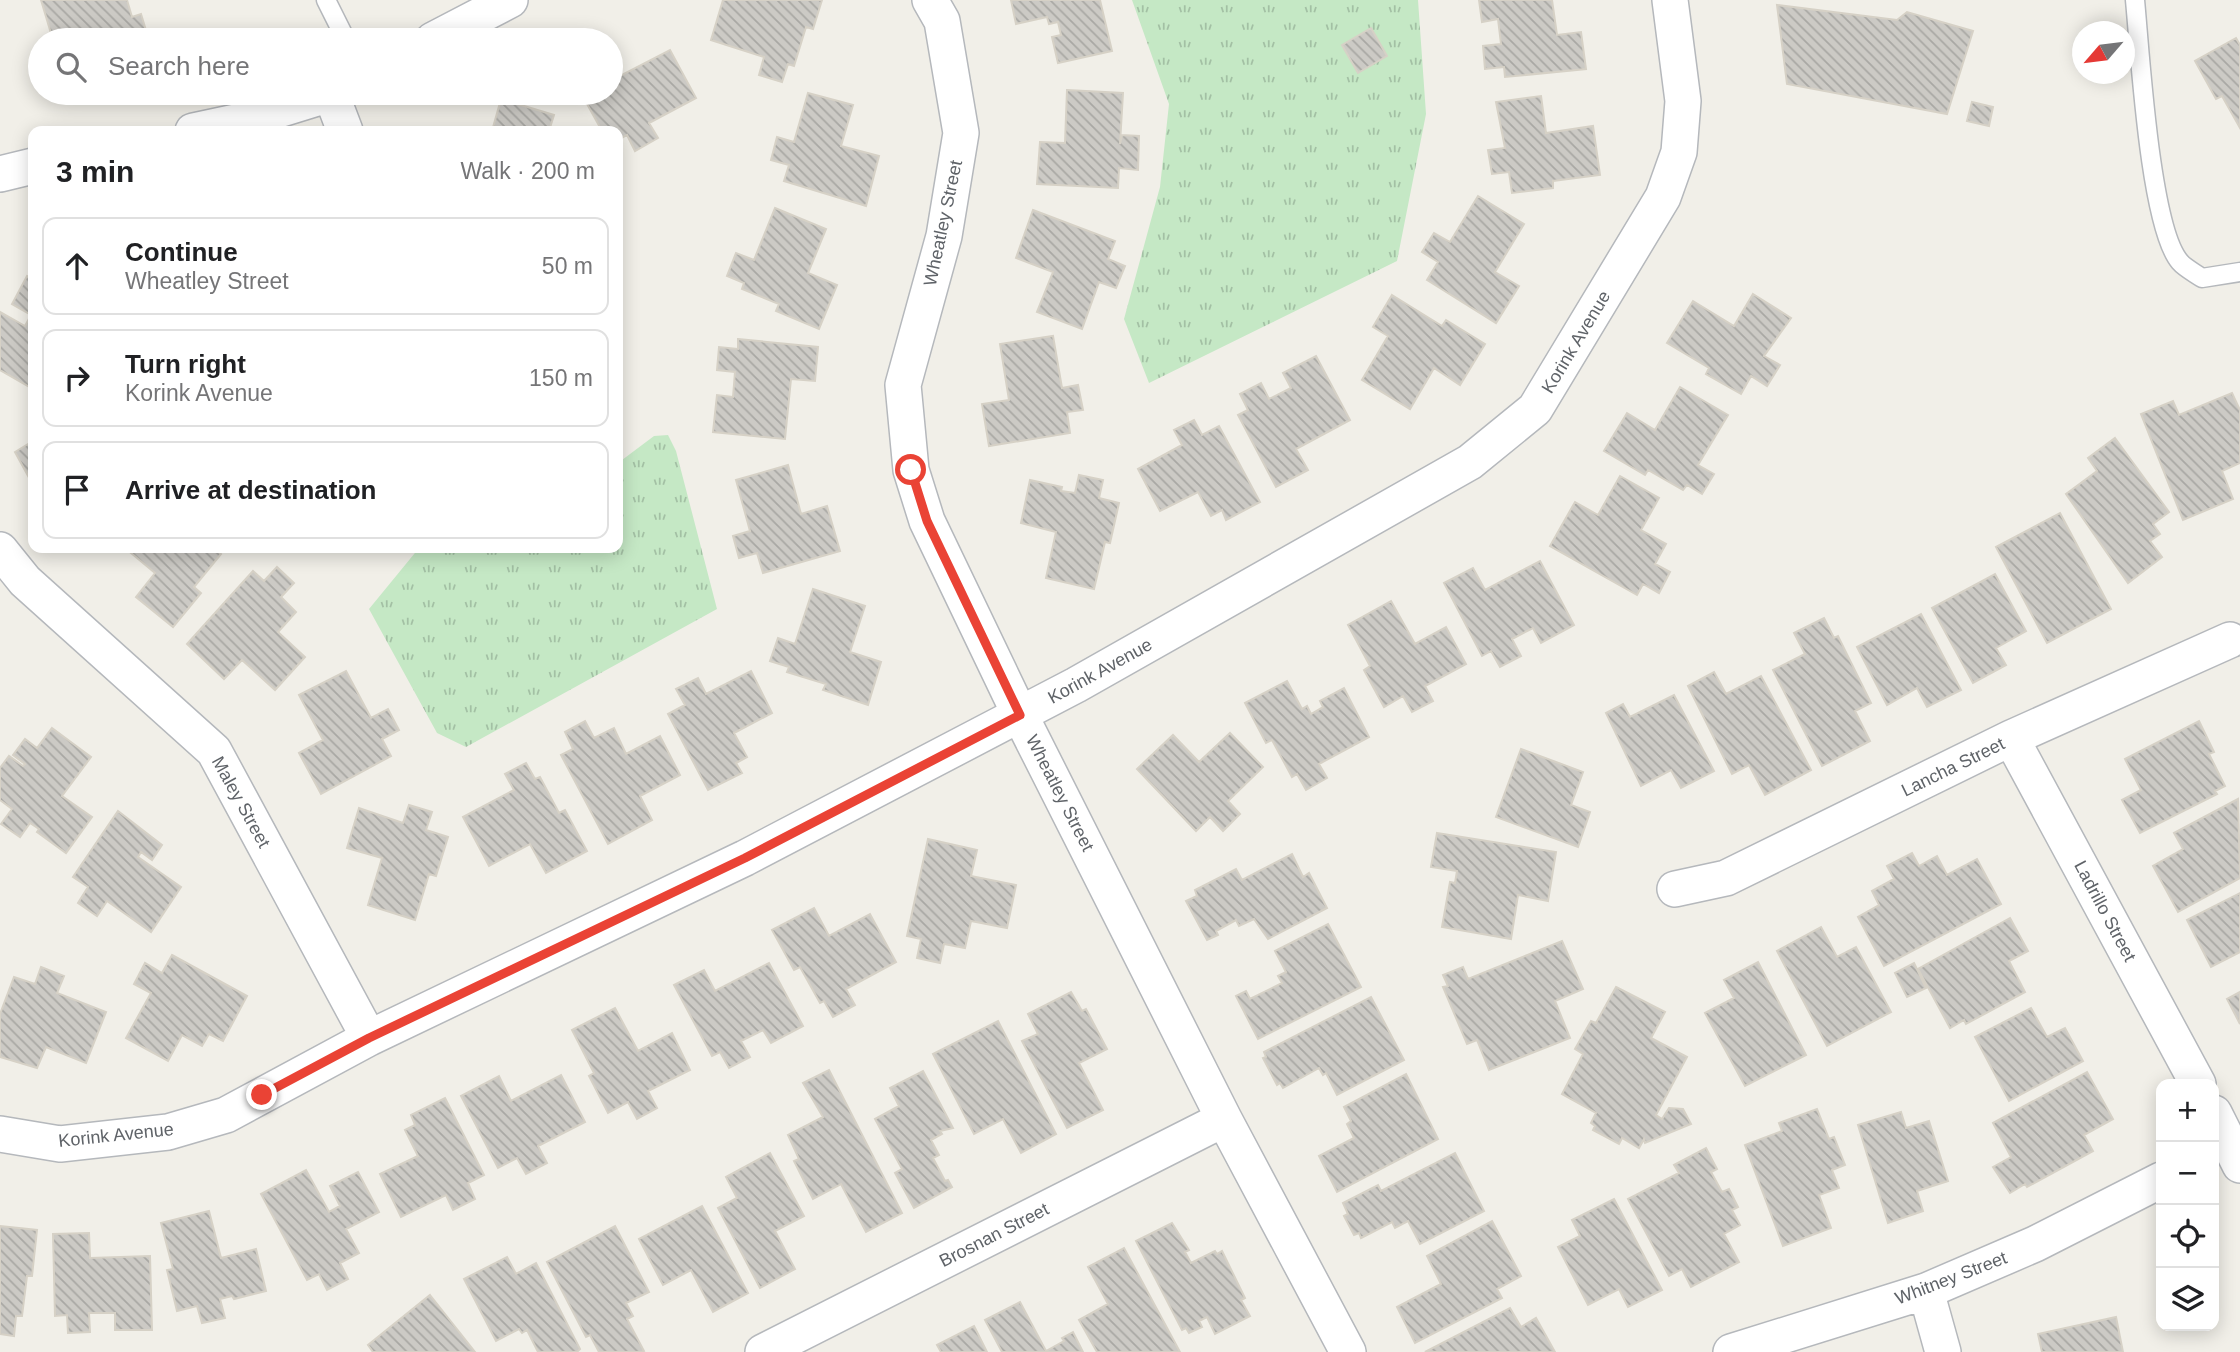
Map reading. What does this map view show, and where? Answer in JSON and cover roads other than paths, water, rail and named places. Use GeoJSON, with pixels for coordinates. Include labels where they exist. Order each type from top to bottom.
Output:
{"type":"FeatureCollection","features":[{"type":"Feature","properties":{"kind":"street"},"geometry":{"type":"LineString","coordinates":[[456,28],[510,0]]}},
{"type":"Feature","properties":{"kind":"street","name":"Wheatley Street"},"geometry":{"type":"LineString","coordinates":[[930,0],[942,21],[961,133],[944,236],[903,385],[911,470],[927,521],[1020,715],[1224,1119],[1348,1352]]}},
{"type":"Feature","properties":{"kind":"street","name":"Korink Avenue"},"geometry":{"type":"LineString","coordinates":[[0,1134],[60,1144],[168,1132],[226,1115],[369,1038],[745,858],[1020,715],[1470,462],[1535,409],[1662,197],[1679,152],[1683,101],[1670,0]]}},
{"type":"Feature","properties":{"kind":"street"},"geometry":{"type":"LineString","coordinates":[[216,126],[294,105]]}},
{"type":"Feature","properties":{"kind":"street"},"geometry":{"type":"LineString","coordinates":[[336,105],[343,126]]}},
{"type":"Feature","properties":{"kind":"street"},"geometry":{"type":"LineString","coordinates":[[0,174],[28,167]]}},
{"type":"Feature","properties":{"kind":"street","name":"Maley Street"},"geometry":{"type":"LineString","coordinates":[[0,550],[25,581],[214,751],[369,1038]]}},
{"type":"Feature","properties":{"kind":"street","name":"Lancha Street"},"geometry":{"type":"LineString","coordinates":[[1675,889],[1726,878],[2011,738],[2230,640]]}},
{"type":"Feature","properties":{"kind":"street","name":"Ladrillo Street"},"geometry":{"type":"LineString","coordinates":[[2011,738],[2195,1079]]}},
{"type":"Feature","properties":{"kind":"street","name":"Brosnan Street"},"geometry":{"type":"LineString","coordinates":[[763,1352],[1224,1119]]}},
{"type":"Feature","properties":{"kind":"street"},"geometry":{"type":"LineString","coordinates":[[2219,1125],[2231,1150]]}},
{"type":"Feature","properties":{"kind":"street","name":"Whitney Street"},"geometry":{"type":"LineString","coordinates":[[1731,1352],[1926,1291],[2035,1244],[2156,1183]]}},
{"type":"Feature","properties":{"kind":"street"},"geometry":{"type":"LineString","coordinates":[[1926,1291],[1943,1352]]}},
{"type":"Feature","properties":{"kind":"lane"},"geometry":{"type":"LineString","coordinates":[[326,0],[340,28]]}},
{"type":"Feature","properties":{"kind":"lane"},"geometry":{"type":"LineString","coordinates":[[2135,0],[2152,166],[2165,230],[2180,262],[2202,278],[2240,272]]}}]}
